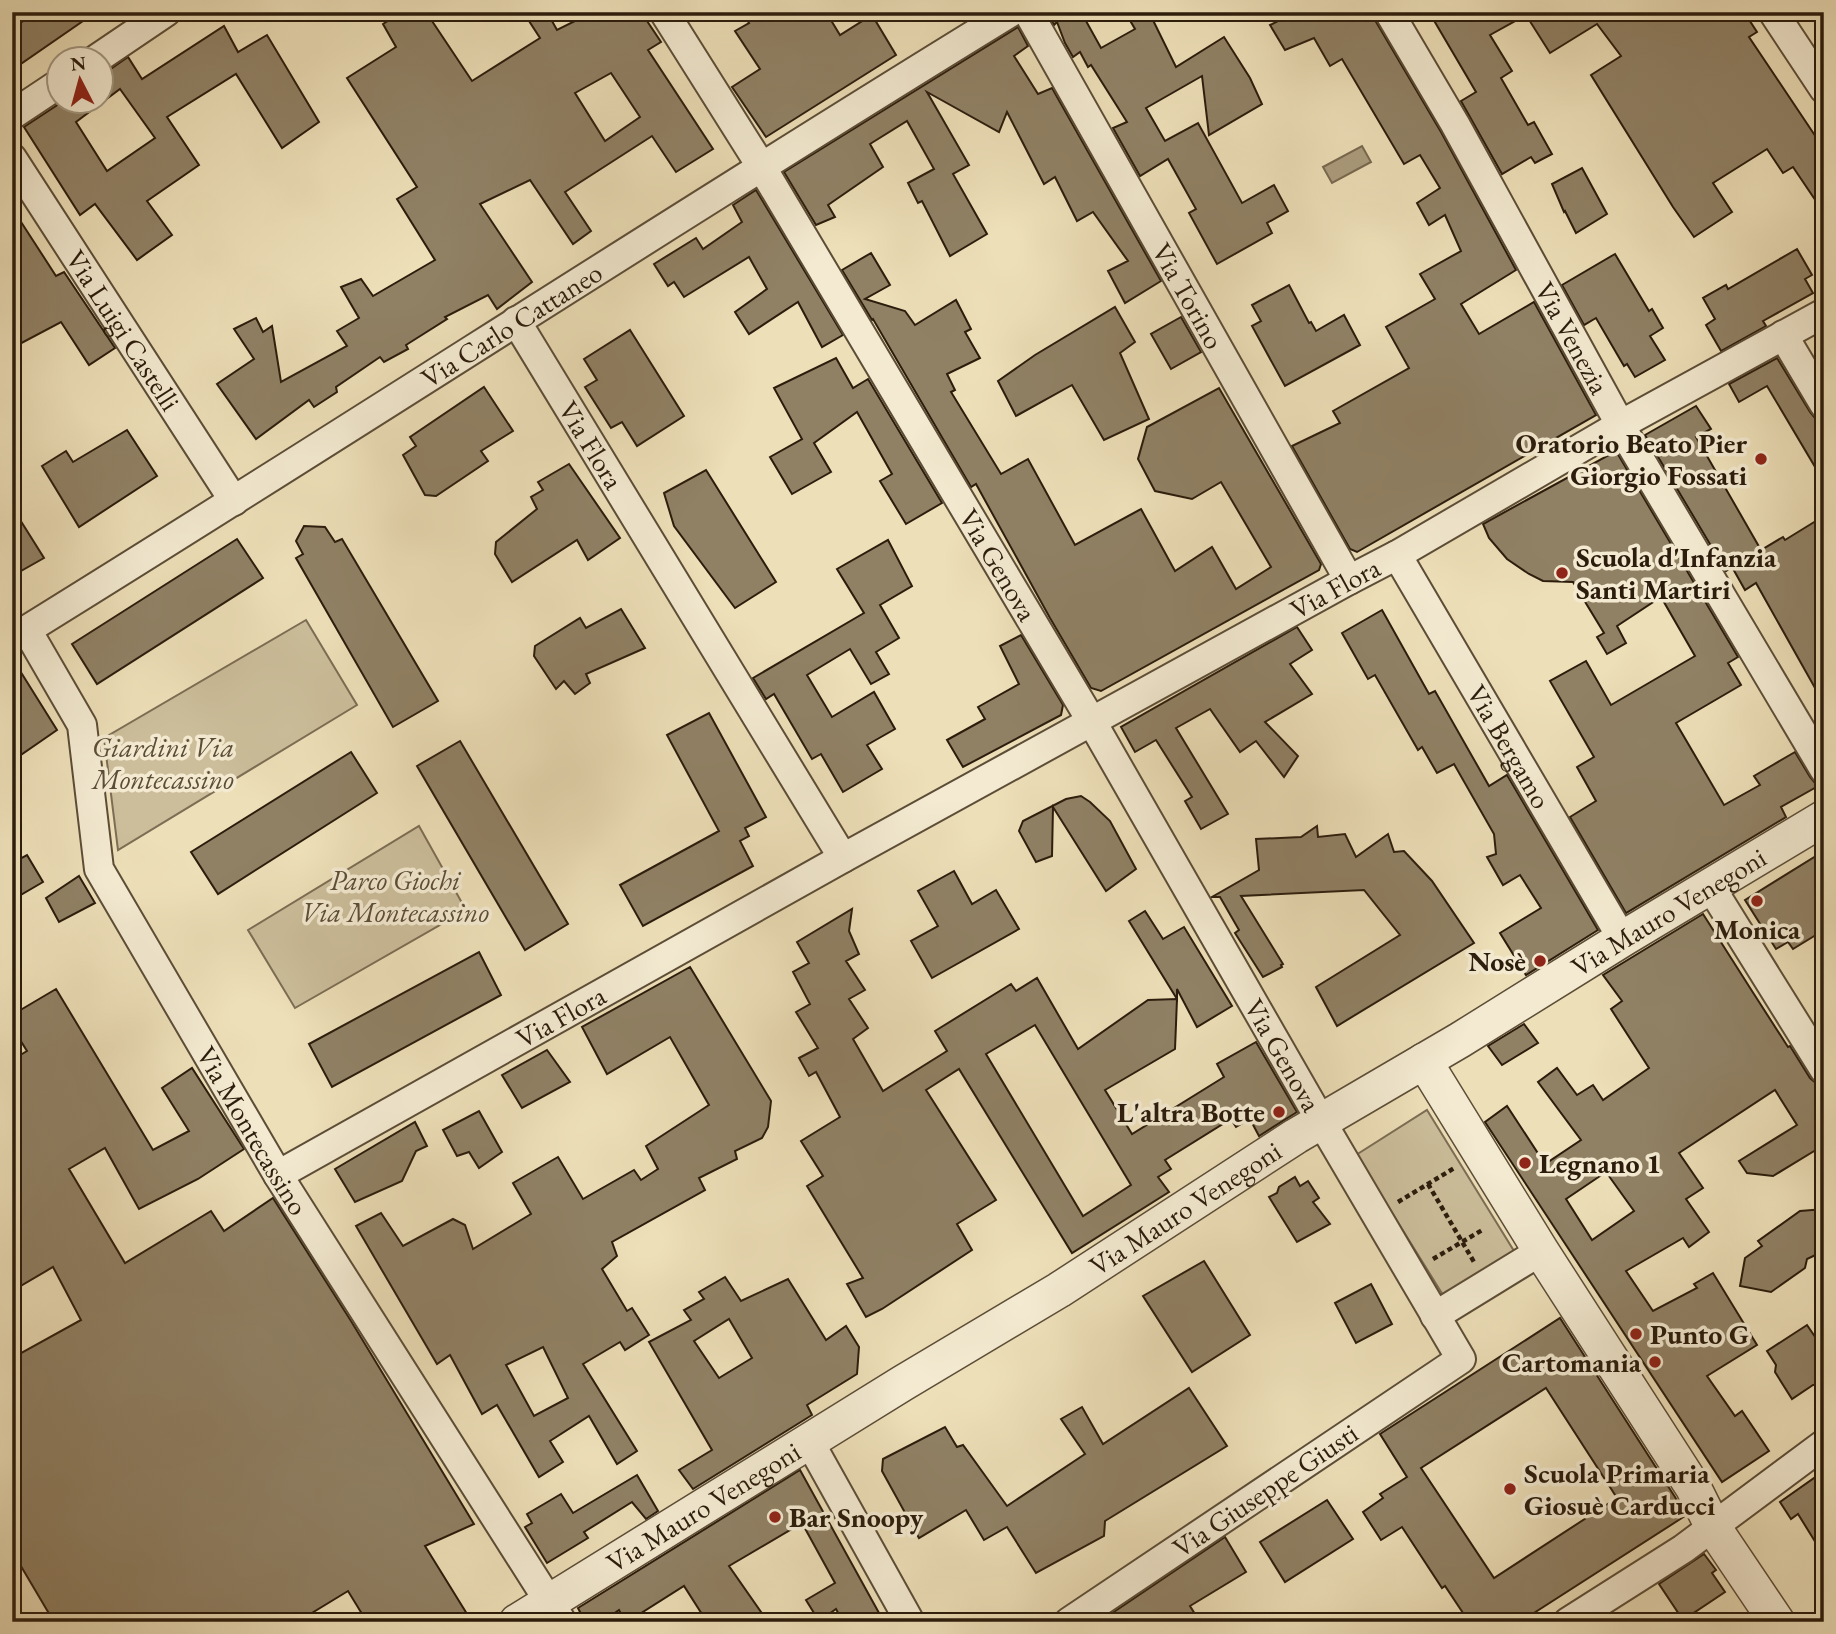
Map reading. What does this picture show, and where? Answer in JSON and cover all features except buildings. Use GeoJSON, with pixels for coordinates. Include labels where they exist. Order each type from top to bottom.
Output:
{"type":"FeatureCollection","features":[{"type":"Feature","properties":{"kind":"street"},"geometry":{"type":"LineString","coordinates":[[116,46],[166,12]]}},
{"type":"Feature","properties":{"kind":"street","name":"Via Genova"},"geometry":{"type":"LineString","coordinates":[[664,12],[761,166],[1092,722],[1321,1122],[1461,1359]]}},
{"type":"Feature","properties":{"kind":"street","name":"Via Carlo Cattaneo"},"geometry":{"type":"LineString","coordinates":[[20,635],[761,166],[1011,12]]}},
{"type":"Feature","properties":{"kind":"street","name":"Via Torino"},"geometry":{"type":"LineString","coordinates":[[1028,12],[1349,580]]}},
{"type":"Feature","properties":{"kind":"street","name":"Via Venezia"},"geometry":{"type":"LineString","coordinates":[[1388,12],[1455,124],[1620,425],[1824,769]]}},
{"type":"Feature","properties":{"kind":"street"},"geometry":{"type":"LineString","coordinates":[[1773,12],[1824,89]]}},
{"type":"Feature","properties":{"kind":"street"},"geometry":{"type":"LineString","coordinates":[[12,115],[46,92]]}},
{"type":"Feature","properties":{"kind":"street","name":"Via Luigi Castelli"},"geometry":{"type":"LineString","coordinates":[[12,158],[234,501]]}},
{"type":"Feature","properties":{"kind":"street","name":"Via Flora"},"geometry":{"type":"LineString","coordinates":[[278,1175],[843,858],[1396,555],[1620,425],[1824,313]]}},
{"type":"Feature","properties":{"kind":"street","name":"Via Flora"},"geometry":{"type":"LineString","coordinates":[[516,321],[843,858]]}},
{"type":"Feature","properties":{"kind":"street"},"geometry":{"type":"LineString","coordinates":[[1783,335],[1824,404]]}},
{"type":"Feature","properties":{"kind":"street","name":"Via Bergamo"},"geometry":{"type":"LineString","coordinates":[[1396,555],[1624,938]]}},
{"type":"Feature","properties":{"kind":"street","name":"Via Montecassino"},"geometry":{"type":"LineString","coordinates":[[20,635],[82,725],[99,869],[278,1175],[555,1612]]}},
{"type":"Feature","properties":{"kind":"street","name":"Via Mauro Venegoni"},"geometry":{"type":"LineString","coordinates":[[517,1622],[555,1612],[809,1441],[1059,1290],[1321,1122],[1824,818]]}},
{"type":"Feature","properties":{"kind":"street"},"geometry":{"type":"LineString","coordinates":[[1710,886],[1824,1069]]}},
{"type":"Feature","properties":{"kind":"street"},"geometry":{"type":"LineString","coordinates":[[1424,1061],[1693,1487],[1713,1527],[1777,1622]]}},
{"type":"Feature","properties":{"kind":"street"},"geometry":{"type":"LineString","coordinates":[[1435,1316],[1542,1251]]}},
{"type":"Feature","properties":{"kind":"street","name":"Via Giuseppe Giusti"},"geometry":{"type":"LineString","coordinates":[[1069,1622],[1461,1359]]}},
{"type":"Feature","properties":{"kind":"street"},"geometry":{"type":"LineString","coordinates":[[809,1441],[910,1622]]}},
{"type":"Feature","properties":{"kind":"street"},"geometry":{"type":"LineString","coordinates":[[1568,1622],[1683,1549],[1824,1444]]}},
{"type":"Feature","properties":{"kind":"path"},"geometry":{"type":"LineString","coordinates":[[1376,1215],[1480,1153]]}},
{"type":"Feature","properties":{"kind":"path"},"geometry":{"type":"LineString","coordinates":[[1428,1184],[1487,1284]]}},
{"type":"Feature","properties":{"kind":"path"},"geometry":{"type":"LineString","coordinates":[[1433,1259],[1485,1229]]}},
{"type":"Feature","properties":{"kind":"green space","name":"Giardini Via Montecassino"},"geometry":{"type":"Polygon","coordinates":[[[306,620],[357,705],[118,850],[104,738],[306,620]]]}},
{"type":"Feature","properties":{"kind":"green space","name":"Parco Giochi Via Montecassino"},"geometry":{"type":"Polygon","coordinates":[[[419,826],[466,910],[295,1008],[248,930],[419,826]]]}},
{"type":"Feature","properties":{"kind":"green space"},"geometry":{"type":"Polygon","coordinates":[[[1427,1110],[1514,1251],[1443,1295],[1356,1155],[1427,1110]]]}},
{"type":"Feature","properties":{"kind":"shaded area"},"geometry":{"type":"Polygon","coordinates":[[[1362,146],[1371,162],[1332,183],[1323,167],[1362,146]]]}},
{"type":"Feature","properties":{"kind":"place","name":"Oratorio Beato Pier Giorgio Fossati"},"geometry":{"type":"Point","coordinates":[1761,459]}},
{"type":"Feature","properties":{"kind":"place","name":"Scuola d'Infanzia Santi Martiri"},"geometry":{"type":"Point","coordinates":[1562,573]}},
{"type":"Feature","properties":{"kind":"place","name":"Monica"},"geometry":{"type":"Point","coordinates":[1757,901]}},
{"type":"Feature","properties":{"kind":"place","name":"Nosè"},"geometry":{"type":"Point","coordinates":[1540,961]}},
{"type":"Feature","properties":{"kind":"place","name":"L'altra Botte"},"geometry":{"type":"Point","coordinates":[1279,1112]}},
{"type":"Feature","properties":{"kind":"place","name":"Legnano 1"},"geometry":{"type":"Point","coordinates":[1525,1163]}},
{"type":"Feature","properties":{"kind":"place","name":"Punto G"},"geometry":{"type":"Point","coordinates":[1636,1334]}},
{"type":"Feature","properties":{"kind":"place","name":"Cartomania"},"geometry":{"type":"Point","coordinates":[1655,1362]}},
{"type":"Feature","properties":{"kind":"place","name":"Scuola Primaria Giosuè Carducci"},"geometry":{"type":"Point","coordinates":[1510,1489]}},
{"type":"Feature","properties":{"kind":"place","name":"Bar Snoopy"},"geometry":{"type":"Point","coordinates":[775,1517]}}]}
